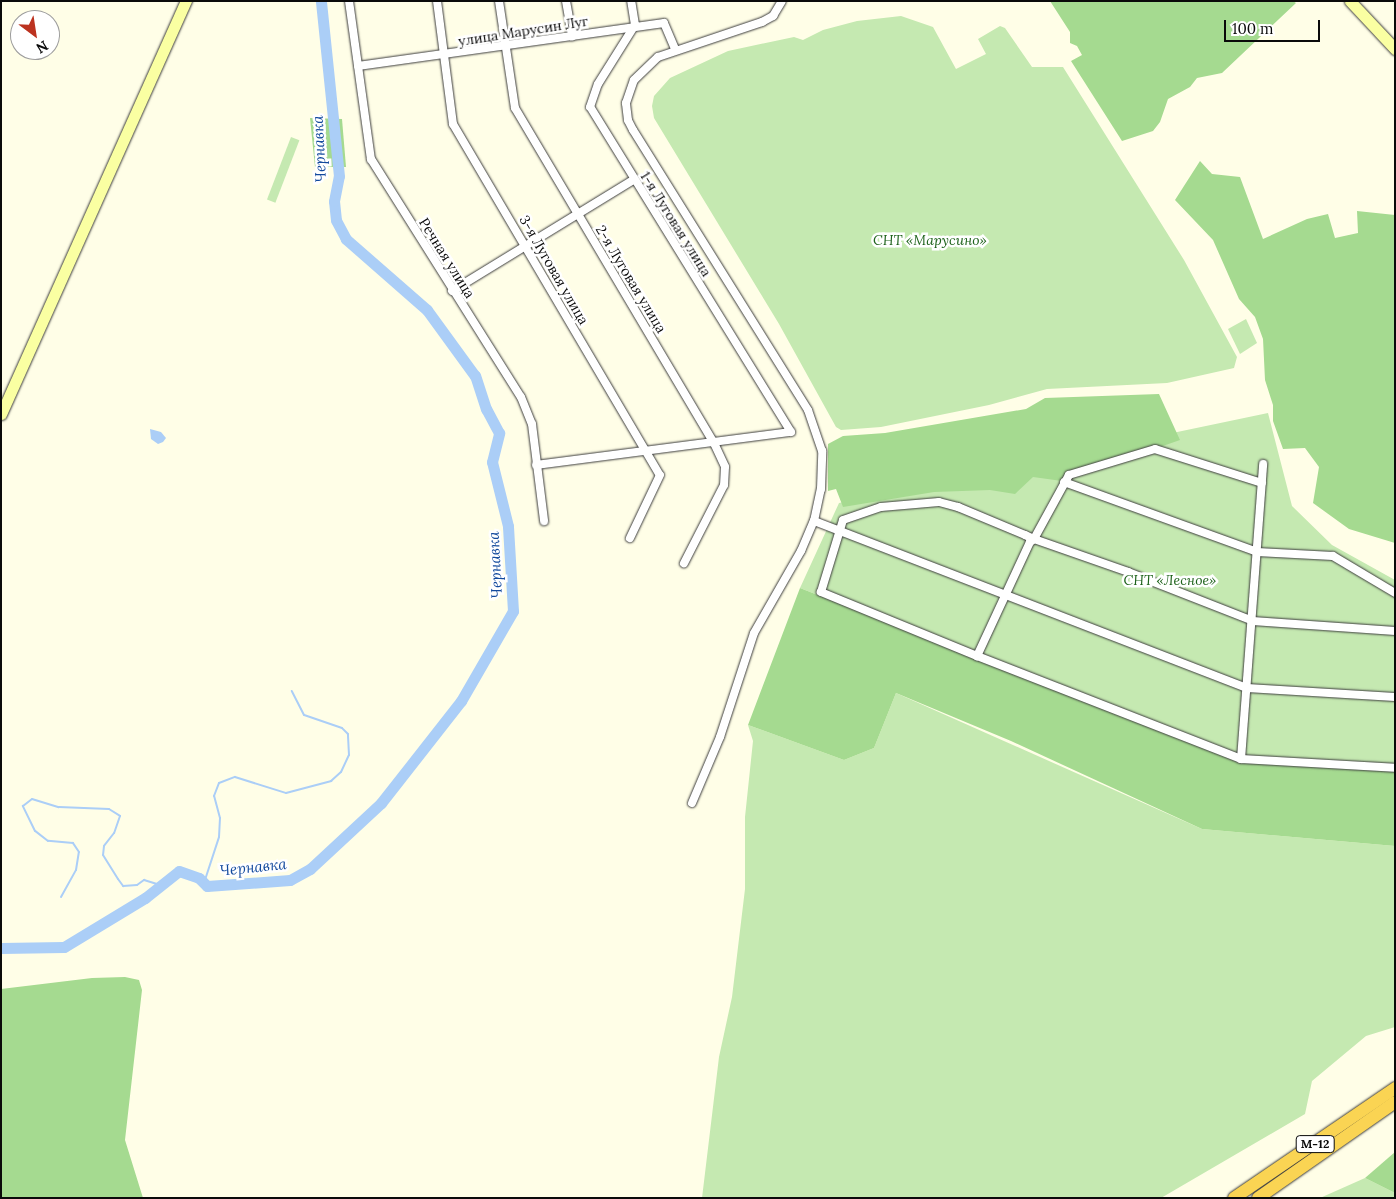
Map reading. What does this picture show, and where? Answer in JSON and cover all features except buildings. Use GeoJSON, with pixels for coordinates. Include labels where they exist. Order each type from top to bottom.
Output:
{"type":"FeatureCollection","features":[{"type":"Feature","properties":{"kind":"highway","name":"М-12"},"geometry":{"type":"LineString","coordinates":[[1234,1198],[1395,1088]]}},
{"type":"Feature","properties":{"kind":"highway","name":"М-12"},"geometry":{"type":"LineString","coordinates":[[1258,1198],[1395,1102]]}},
{"type":"Feature","properties":{"kind":"main road"},"geometry":{"type":"LineString","coordinates":[[1,414],[186,1]]}},
{"type":"Feature","properties":{"kind":"main road"},"geometry":{"type":"LineString","coordinates":[[1350,1],[1395,49]]}},
{"type":"Feature","properties":{"kind":"street","name":"Речная улица"},"geometry":{"type":"LineString","coordinates":[[349,1],[371,159],[452,291],[521,397],[532,424],[544,521]]}},
{"type":"Feature","properties":{"kind":"street","name":"3-я Луговая улица"},"geometry":{"type":"LineString","coordinates":[[437,1],[453,124],[649,452],[660,475],[630,538]]}},
{"type":"Feature","properties":{"kind":"street","name":"2-я Луговая улица"},"geometry":{"type":"LineString","coordinates":[[499,1],[515,108],[714,443],[725,467],[724,485],[684,563]]}},
{"type":"Feature","properties":{"kind":"street"},"geometry":{"type":"LineString","coordinates":[[566,1],[572,36]]}},
{"type":"Feature","properties":{"kind":"street"},"geometry":{"type":"LineString","coordinates":[[631,1],[634,25]]}},
{"type":"Feature","properties":{"kind":"street"},"geometry":{"type":"LineString","coordinates":[[692,803],[720,737],[754,633],[801,551],[814,521],[823,462],[813,422],[628,120],[626,103],[634,80],[649,63],[675,49],[762,22],[773,16],[782,1]]}},
{"type":"Feature","properties":{"kind":"street","name":"улица Марусин Луг"},"geometry":{"type":"LineString","coordinates":[[358,66],[505,46],[634,25],[664,23],[675,49]]}},
{"type":"Feature","properties":{"kind":"street","name":"1-я Луговая улица"},"geometry":{"type":"LineString","coordinates":[[634,25],[598,84],[590,107],[633,180],[791,432],[714,443]]}},
{"type":"Feature","properties":{"kind":"street"},"geometry":{"type":"LineString","coordinates":[[452,291],[633,180]]}},
{"type":"Feature","properties":{"kind":"street"},"geometry":{"type":"LineString","coordinates":[[536,465],[714,443]]}},
{"type":"Feature","properties":{"kind":"street"},"geometry":{"type":"LineString","coordinates":[[977,656],[1034,538],[1069,476],[1155,449],[1262,483]]}},
{"type":"Feature","properties":{"kind":"street"},"geometry":{"type":"LineString","coordinates":[[1241,759],[1253,621],[1263,464]]}},
{"type":"Feature","properties":{"kind":"street"},"geometry":{"type":"LineString","coordinates":[[1064,482],[1257,552],[1333,556],[1395,593]]}},
{"type":"Feature","properties":{"kind":"street"},"geometry":{"type":"LineString","coordinates":[[1395,631],[1253,621],[939,502],[881,507],[850,516],[839,528],[821,592],[977,656],[1241,759],[1395,768]]}},
{"type":"Feature","properties":{"kind":"street"},"geometry":{"type":"LineString","coordinates":[[814,521],[839,528],[1247,688],[1395,697]]}},
{"type":"Feature","properties":{"kind":"green space"},"geometry":{"type":"Polygon","coordinates":[[[1050,1],[1293,1],[1296,3],[1222,73],[1197,78],[1190,87],[1168,99],[1160,122],[1153,131],[1122,141],[1071,61],[1082,55],[1077,46],[1070,43],[1070,32],[1050,1]]]}},
{"type":"Feature","properties":{"kind":"green space","name":"СНТ «Марусино»"},"geometry":{"type":"Polygon","coordinates":[[[901,16],[933,27],[956,69],[986,54],[978,39],[1000,26],[1005,28],[1032,67],[1063,67],[1184,260],[1237,357],[1234,368],[1167,383],[1047,389],[989,405],[881,427],[841,430],[836,427],[779,324],[654,118],[652,106],[654,96],[670,78],[728,51],[794,37],[803,40],[823,30],[857,21],[901,16]]]}},
{"type":"Feature","properties":{"kind":"green space"},"geometry":{"type":"Polygon","coordinates":[[[310,118],[342,119],[346,167],[315,167],[310,118]]]}},
{"type":"Feature","properties":{"kind":"green space"},"geometry":{"type":"Polygon","coordinates":[[[291,137],[299,140],[275,203],[267,200],[291,137]]]}},
{"type":"Feature","properties":{"kind":"green space"},"geometry":{"type":"Polygon","coordinates":[[[1200,161],[1212,174],[1240,177],[1263,239],[1307,219],[1328,214],[1335,238],[1358,233],[1357,211],[1395,215],[1395,543],[1349,529],[1313,503],[1319,467],[1305,448],[1283,449],[1273,421],[1273,405],[1265,380],[1263,339],[1255,317],[1239,299],[1213,240],[1175,200],[1200,161]]]}},
{"type":"Feature","properties":{"kind":"green space"},"geometry":{"type":"Polygon","coordinates":[[[1246,319],[1257,343],[1240,354],[1228,329],[1246,319]]]}},
{"type":"Feature","properties":{"kind":"green space"},"geometry":{"type":"Polygon","coordinates":[[[1159,394],[1180,440],[1062,481],[1033,477],[1015,494],[990,490],[934,492],[843,507],[836,489],[828,491],[828,444],[843,436],[885,433],[1026,409],[1045,398],[1159,394]]]}},
{"type":"Feature","properties":{"kind":"green space","name":"СНТ «Лесное»"},"geometry":{"type":"Polygon","coordinates":[[[1268,413],[1292,506],[1332,545],[1395,580],[1395,771],[1235,759],[800,588],[839,503],[1268,413]]]}},
{"type":"Feature","properties":{"kind":"green space"},"geometry":{"type":"Polygon","coordinates":[[[800,588],[1235,759],[1395,771],[1395,846],[1202,829],[1011,741],[896,693],[874,748],[844,760],[748,725],[800,588]]]}},
{"type":"Feature","properties":{"kind":"green space"},"geometry":{"type":"Polygon","coordinates":[[[896,693],[1202,829],[1395,846],[1395,1027],[1366,1036],[1312,1081],[1305,1114],[1161,1198],[702,1198],[719,1057],[732,997],[745,889],[745,817],[753,741],[748,725],[844,760],[874,748],[896,693]]]}},
{"type":"Feature","properties":{"kind":"green space"},"geometry":{"type":"Polygon","coordinates":[[[125,977],[139,980],[142,990],[125,1140],[143,1198],[1,1198],[1,989],[92,978],[125,977]]]}},
{"type":"Feature","properties":{"kind":"green space"},"geometry":{"type":"Polygon","coordinates":[[[1395,1152],[1395,1193],[1365,1178],[1395,1152]]]}},
{"type":"Feature","properties":{"kind":"green space"},"geometry":{"type":"Polygon","coordinates":[[[1365,1178],[1395,1193],[1395,1198],[1320,1198],[1365,1178]]]}},
{"type":"Feature","properties":{"kind":"water"},"geometry":{"type":"Polygon","coordinates":[[[150,429],[161,432],[166,438],[163,442],[158,444],[151,439],[150,429]]]}},
{"type":"Feature","properties":{"kind":"waterway","name":"Чернавка"},"geometry":{"type":"LineString","coordinates":[[1,948],[64,947],[145,898],[179,871],[199,878],[207,886],[290,880],[310,869],[381,803],[461,701],[513,611],[508,526],[492,462],[499,433],[486,409],[475,376],[427,310],[346,239],[336,220],[334,201],[339,176],[321,1]]}},
{"type":"Feature","properties":{"kind":"waterway"},"geometry":{"type":"LineString","coordinates":[[204,883],[219,837],[220,818],[214,796],[219,783],[235,777],[286,793],[331,781],[341,772],[349,755],[348,734],[342,728],[304,715],[292,691]]}},
{"type":"Feature","properties":{"kind":"waterway"},"geometry":{"type":"LineString","coordinates":[[61,897],[76,870],[79,852],[73,843],[48,841],[35,831],[23,806],[32,799],[59,807],[109,809],[120,816],[114,833],[104,846],[103,855],[123,886],[137,885],[144,880],[160,885]]}}]}
